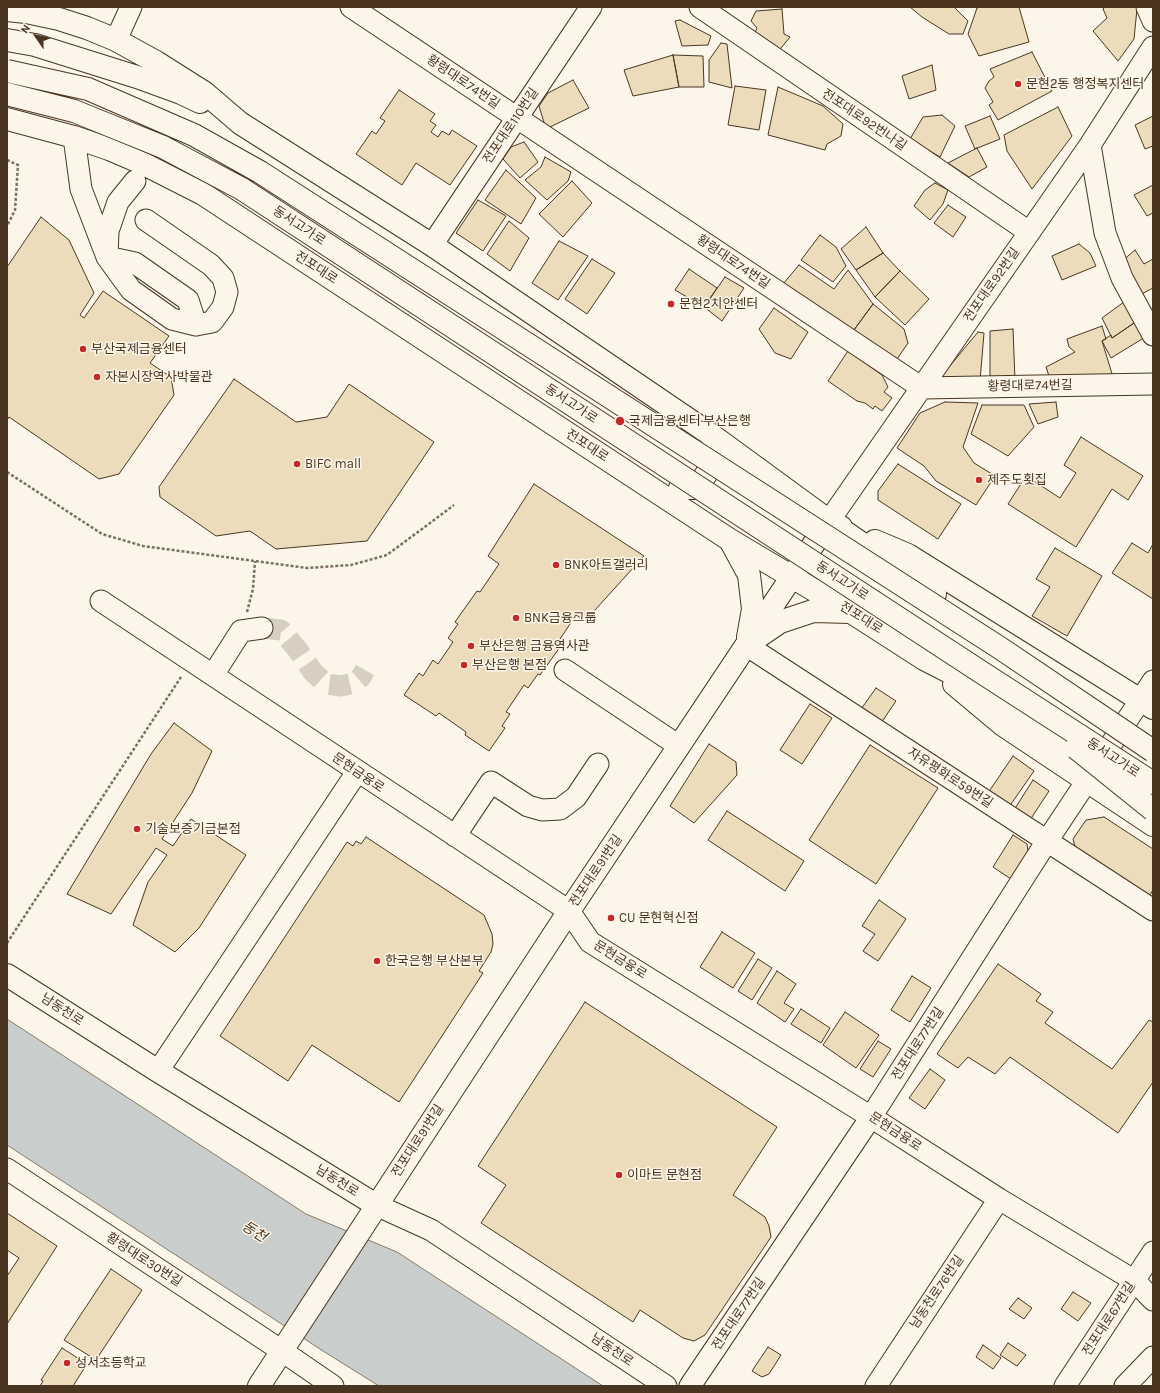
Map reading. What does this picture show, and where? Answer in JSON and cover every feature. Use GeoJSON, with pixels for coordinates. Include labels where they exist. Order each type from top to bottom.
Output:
{"type":"FeatureCollection","features":[{"type":"Feature","properties":{"kind":"main road"},"geometry":{"type":"LineString","coordinates":[[7,10],[26,12],[59,19],[87,28],[116,40],[156,62],[205,93],[240,122]]}},
{"type":"Feature","properties":{"kind":"main road"},"geometry":{"type":"LineString","coordinates":[[7,40],[35,45],[159,85],[181,93],[240,122],[432,246],[710,434],[829,521],[1124,724],[1153,742]]}},
{"type":"Feature","properties":{"kind":"main road","name":"동서고가로"},"geometry":{"type":"LineString","coordinates":[[7,72],[88,89],[194,135],[260,172],[1000,648],[1153,751]]}},
{"type":"Feature","properties":{"kind":"main road","name":"동서고가로"},"geometry":{"type":"LineString","coordinates":[[7,94],[74,111],[163,147],[242,189],[1153,783]]}},
{"type":"Feature","properties":{"kind":"main road","name":"전포대로"},"geometry":{"type":"LineString","coordinates":[[7,119],[74,137],[109,149],[144,164],[203,194],[730,540],[851,612],[924,659],[1004,700],[1092,773],[1153,802]]}},
{"type":"Feature","properties":{"kind":"main road"},"geometry":{"type":"LineString","coordinates":[[652,489],[697,488],[716,459],[710,434]]}},
{"type":"Feature","properties":{"kind":"main road"},"geometry":{"type":"LineString","coordinates":[[829,521],[908,555],[1147,704]]}},
{"type":"Feature","properties":{"kind":"main road","name":"전포대로91번길"},"geometry":{"type":"LineString","coordinates":[[259,1386],[569,912],[829,521]]}},
{"type":"Feature","properties":{"kind":"main road"},"geometry":{"type":"LineString","coordinates":[[730,540],[749,575],[753,609],[746,645]]}},
{"type":"Feature","properties":{"kind":"main road"},"geometry":{"type":"LineString","coordinates":[[746,645],[780,622],[813,611],[851,612]]}},
{"type":"Feature","properties":{"kind":"main road"},"geometry":{"type":"LineString","coordinates":[[1000,648],[1153,734]]}},
{"type":"Feature","properties":{"kind":"main road"},"geometry":{"type":"LineString","coordinates":[[981,672],[1153,810]]}},
{"type":"Feature","properties":{"kind":"main road"},"geometry":{"type":"LineString","coordinates":[[1092,773],[1153,825]]}},
{"type":"Feature","properties":{"kind":"main road","name":"남동천로"},"geometry":{"type":"LineString","coordinates":[[7,975],[158,1071],[371,1213]]}},
{"type":"Feature","properties":{"kind":"street"},"geometry":{"type":"LineString","coordinates":[[116,40],[131,7]]}},
{"type":"Feature","properties":{"kind":"street","name":"황령대로74번길"},"geometry":{"type":"LineString","coordinates":[[351,7],[922,388],[1153,384]]}},
{"type":"Feature","properties":{"kind":"street","name":"전포대로110번길"},"geometry":{"type":"LineString","coordinates":[[432,246],[591,7]]}},
{"type":"Feature","properties":{"kind":"street","name":"전포대로92번나길"},"geometry":{"type":"LineString","coordinates":[[700,7],[1029,232]]}},
{"type":"Feature","properties":{"kind":"street"},"geometry":{"type":"LineString","coordinates":[[1147,7],[1153,21]]}},
{"type":"Feature","properties":{"kind":"street","name":"전포대로92번길"},"geometry":{"type":"LineString","coordinates":[[829,521],[1090,144],[1153,47]]}},
{"type":"Feature","properties":{"kind":"street"},"geometry":{"type":"LineString","coordinates":[[74,137],[81,189],[108,257],[131,290],[172,319],[196,325],[212,322],[223,307],[227,292],[223,278],[211,265],[146,220]]}},
{"type":"Feature","properties":{"kind":"street"},"geometry":{"type":"LineString","coordinates":[[1090,144],[1106,233],[1122,278],[1153,335]]}},
{"type":"Feature","properties":{"kind":"street"},"geometry":{"type":"LineString","coordinates":[[108,257],[108,231],[118,202],[135,181]]}},
{"type":"Feature","properties":{"kind":"street","name":"문현금융로"},"geometry":{"type":"LineString","coordinates":[[101,601],[569,912],[590,942],[871,1117],[999,1199],[1135,1281],[1153,1300]]}},
{"type":"Feature","properties":{"kind":"street"},"geometry":{"type":"LineString","coordinates":[[213,675],[241,631],[262,628]]}},
{"type":"Feature","properties":{"kind":"street","name":"자유평화로59번길"},"geometry":{"type":"LineString","coordinates":[[746,645],[1153,910]]}},
{"type":"Feature","properties":{"kind":"street"},"geometry":{"type":"LineString","coordinates":[[565,670],[679,746]]}},
{"type":"Feature","properties":{"kind":"street","name":"전포대로77번길"},"geometry":{"type":"LineString","coordinates":[[690,1386],[871,1117],[1047,841],[1124,724],[1147,704],[1153,681]]}},
{"type":"Feature","properties":{"kind":"street"},"geometry":{"type":"LineString","coordinates":[[455,836],[491,782],[528,806],[542,810],[560,809],[576,797],[598,764]]}},
{"type":"Feature","properties":{"kind":"street"},"geometry":{"type":"LineString","coordinates":[[158,1071],[357,772]]}},
{"type":"Feature","properties":{"kind":"street","name":"황령대로30번길"},"geometry":{"type":"LineString","coordinates":[[7,1170],[282,1350],[333,1386]]}},
{"type":"Feature","properties":{"kind":"street","name":"남동천로76번길"},"geometry":{"type":"LineString","coordinates":[[876,1386],[999,1199]]}},
{"type":"Feature","properties":{"kind":"street","name":"남동천로"},"geometry":{"type":"LineString","coordinates":[[371,1213],[431,1230],[666,1386]]}},
{"type":"Feature","properties":{"kind":"street","name":"전포대로67번길"},"geometry":{"type":"LineString","coordinates":[[1065,1386],[1153,1252]]}},
{"type":"Feature","properties":{"kind":"street"},"geometry":{"type":"LineString","coordinates":[[1125,1386],[1153,1357]]}},
{"type":"Feature","properties":{"kind":"path"},"geometry":{"type":"LineString","coordinates":[[7,160],[18,164],[15,210],[7,226]]}},
{"type":"Feature","properties":{"kind":"path"},"geometry":{"type":"LineString","coordinates":[[7,472],[102,534],[142,546],[307,568],[351,565],[387,555],[454,505]]}},
{"type":"Feature","properties":{"kind":"path"},"geometry":{"type":"LineString","coordinates":[[241,631],[253,589],[255,561]]}},
{"type":"Feature","properties":{"kind":"path"},"geometry":{"type":"LineString","coordinates":[[7,943],[191,661]]}},
{"type":"Feature","properties":{"kind":"water","name":"동천"},"geometry":{"type":"Polygon","coordinates":[[[7,1019],[306,1214],[397,1252],[603,1386],[379,1386],[7,1145],[7,1019]]]}},
{"type":"Feature","properties":{"kind":"building"},"geometry":{"type":"Polygon","coordinates":[[[910,7],[954,7],[968,21],[963,34],[949,34],[922,17],[910,7]]]}},
{"type":"Feature","properties":{"kind":"building"},"geometry":{"type":"Polygon","coordinates":[[[1019,7],[1029,42],[979,56],[968,34],[977,8],[1019,7]]]}},
{"type":"Feature","properties":{"kind":"building"},"geometry":{"type":"Polygon","coordinates":[[[1105,7],[1136,7],[1137,9],[1134,39],[1118,61],[1093,31],[1107,18],[1103,9],[1105,7]]]}},
{"type":"Feature","properties":{"kind":"building"},"geometry":{"type":"Polygon","coordinates":[[[782,9],[784,34],[790,37],[777,53],[752,38],[757,28],[751,21],[756,11],[782,9]]]}},
{"type":"Feature","properties":{"kind":"building"},"geometry":{"type":"Polygon","coordinates":[[[680,20],[711,36],[708,45],[682,46],[675,21],[680,20]]]}},
{"type":"Feature","properties":{"kind":"building"},"geometry":{"type":"Polygon","coordinates":[[[721,43],[727,44],[732,88],[709,82],[709,60],[721,43]]]}},
{"type":"Feature","properties":{"kind":"building","name":"문현2동 행정복지센터"},"geometry":{"type":"Polygon","coordinates":[[[1032,52],[1052,91],[998,120],[989,105],[993,102],[985,88],[989,81],[994,77],[990,69],[1032,52]]]}},
{"type":"Feature","properties":{"kind":"building"},"geometry":{"type":"Polygon","coordinates":[[[673,55],[679,87],[633,96],[624,70],[673,55]]]}},
{"type":"Feature","properties":{"kind":"building"},"geometry":{"type":"Polygon","coordinates":[[[673,55],[703,56],[704,87],[679,87],[673,55]]]}},
{"type":"Feature","properties":{"kind":"building"},"geometry":{"type":"Polygon","coordinates":[[[932,65],[936,90],[909,99],[902,76],[932,65]]]}},
{"type":"Feature","properties":{"kind":"building"},"geometry":{"type":"Polygon","coordinates":[[[573,80],[589,108],[546,129],[539,106],[548,93],[573,80]]]}},
{"type":"Feature","properties":{"kind":"building"},"geometry":{"type":"Polygon","coordinates":[[[735,86],[766,90],[759,130],[728,125],[735,86]]]}},
{"type":"Feature","properties":{"kind":"building"},"geometry":{"type":"Polygon","coordinates":[[[778,87],[823,106],[843,124],[841,136],[827,144],[825,150],[768,135],[778,87]]]}},
{"type":"Feature","properties":{"kind":"building"},"geometry":{"type":"Polygon","coordinates":[[[399,90],[435,114],[430,121],[436,125],[431,132],[438,137],[442,131],[449,135],[452,130],[477,146],[450,185],[416,163],[402,185],[356,154],[372,131],[376,134],[385,121],[380,118],[399,90]]]}},
{"type":"Feature","properties":{"kind":"building"},"geometry":{"type":"Polygon","coordinates":[[[1058,107],[1072,136],[1032,189],[1007,151],[1004,135],[1058,107]]]}},
{"type":"Feature","properties":{"kind":"building"},"geometry":{"type":"Polygon","coordinates":[[[942,115],[955,126],[940,157],[910,139],[923,117],[942,115]]]}},
{"type":"Feature","properties":{"kind":"building"},"geometry":{"type":"Polygon","coordinates":[[[990,116],[1000,139],[975,149],[965,126],[990,116]]]}},
{"type":"Feature","properties":{"kind":"building"},"geometry":{"type":"Polygon","coordinates":[[[1153,116],[1153,146],[1145,149],[1135,125],[1153,116]]]}},
{"type":"Feature","properties":{"kind":"building"},"geometry":{"type":"Polygon","coordinates":[[[524,142],[538,162],[520,178],[503,159],[511,147],[524,142]]]}},
{"type":"Feature","properties":{"kind":"building"},"geometry":{"type":"Polygon","coordinates":[[[977,148],[987,167],[969,177],[948,163],[977,148]]]}},
{"type":"Feature","properties":{"kind":"building"},"geometry":{"type":"Polygon","coordinates":[[[545,157],[571,172],[568,181],[547,200],[525,180],[541,167],[545,157]]]}},
{"type":"Feature","properties":{"kind":"building"},"geometry":{"type":"Polygon","coordinates":[[[506,170],[536,198],[521,224],[485,200],[506,170]]]}},
{"type":"Feature","properties":{"kind":"building"},"geometry":{"type":"Polygon","coordinates":[[[572,181],[592,203],[563,237],[539,214],[572,181]]]}},
{"type":"Feature","properties":{"kind":"building"},"geometry":{"type":"Polygon","coordinates":[[[935,183],[948,190],[943,204],[930,220],[914,206],[925,190],[935,183]]]}},
{"type":"Feature","properties":{"kind":"building"},"geometry":{"type":"Polygon","coordinates":[[[1153,185],[1153,213],[1147,216],[1134,195],[1153,185]]]}},
{"type":"Feature","properties":{"kind":"building"},"geometry":{"type":"Polygon","coordinates":[[[478,200],[506,216],[483,251],[456,233],[478,200]]]}},
{"type":"Feature","properties":{"kind":"building"},"geometry":{"type":"Polygon","coordinates":[[[948,205],[966,217],[953,237],[934,223],[948,205]]]}},
{"type":"Feature","properties":{"kind":"building","name":"부산국제금융센터"},"geometry":{"type":"Polygon","coordinates":[[[41,217],[69,240],[94,293],[80,315],[84,318],[103,291],[169,336],[150,363],[171,377],[174,395],[119,474],[99,479],[9,417],[7,420],[7,267],[41,217]]]}},
{"type":"Feature","properties":{"kind":"building"},"geometry":{"type":"Polygon","coordinates":[[[509,221],[529,238],[510,271],[487,254],[509,221]]]}},
{"type":"Feature","properties":{"kind":"building"},"geometry":{"type":"Polygon","coordinates":[[[866,227],[883,253],[856,270],[841,249],[866,227]]]}},
{"type":"Feature","properties":{"kind":"building"},"geometry":{"type":"Polygon","coordinates":[[[820,235],[836,247],[846,266],[833,282],[801,260],[820,235]]]}},
{"type":"Feature","properties":{"kind":"building"},"geometry":{"type":"Polygon","coordinates":[[[559,241],[588,256],[558,300],[532,283],[559,241]]]}},
{"type":"Feature","properties":{"kind":"building"},"geometry":{"type":"Polygon","coordinates":[[[1079,244],[1090,253],[1096,266],[1062,280],[1052,256],[1079,244]]]}},
{"type":"Feature","properties":{"kind":"building"},"geometry":{"type":"Polygon","coordinates":[[[1135,250],[1144,264],[1153,259],[1153,288],[1138,296],[1121,262],[1135,250]]]}},
{"type":"Feature","properties":{"kind":"building"},"geometry":{"type":"Polygon","coordinates":[[[883,253],[900,271],[875,297],[856,270],[883,253]]]}},
{"type":"Feature","properties":{"kind":"building"},"geometry":{"type":"Polygon","coordinates":[[[592,259],[615,273],[587,314],[565,299],[592,259]]]}},
{"type":"Feature","properties":{"kind":"building"},"geometry":{"type":"Polygon","coordinates":[[[799,265],[834,289],[848,270],[873,304],[851,334],[783,284],[799,265]]]}},
{"type":"Feature","properties":{"kind":"building"},"geometry":{"type":"Polygon","coordinates":[[[689,269],[717,288],[704,307],[675,290],[689,269]]]}},
{"type":"Feature","properties":{"kind":"building"},"geometry":{"type":"Polygon","coordinates":[[[900,271],[929,299],[905,325],[875,297],[900,271]]]}},
{"type":"Feature","properties":{"kind":"building"},"geometry":{"type":"Polygon","coordinates":[[[725,277],[744,288],[722,321],[704,307],[725,277]]]}},
{"type":"Feature","properties":{"kind":"building"},"geometry":{"type":"Polygon","coordinates":[[[1128,299],[1140,319],[1112,338],[1102,318],[1128,299]]]}},
{"type":"Feature","properties":{"kind":"building"},"geometry":{"type":"Polygon","coordinates":[[[873,304],[904,329],[908,343],[895,362],[851,334],[873,304]]]}},
{"type":"Feature","properties":{"kind":"building"},"geometry":{"type":"Polygon","coordinates":[[[774,308],[808,332],[791,359],[775,353],[759,329],[774,308]]]}},
{"type":"Feature","properties":{"kind":"building"},"geometry":{"type":"Polygon","coordinates":[[[1140,319],[1147,336],[1111,358],[1102,341],[1111,335],[1112,338],[1140,319]]]}},
{"type":"Feature","properties":{"kind":"building"},"geometry":{"type":"Polygon","coordinates":[[[1102,326],[1106,339],[1102,341],[1113,377],[1052,385],[1046,367],[1075,352],[1069,347],[1067,339],[1102,326]]]}},
{"type":"Feature","properties":{"kind":"building"},"geometry":{"type":"Polygon","coordinates":[[[1013,329],[1015,380],[990,381],[990,331],[1013,329]]]}},
{"type":"Feature","properties":{"kind":"building"},"geometry":{"type":"Polygon","coordinates":[[[978,332],[984,333],[980,381],[939,379],[978,332]]]}},
{"type":"Feature","properties":{"kind":"building"},"geometry":{"type":"Polygon","coordinates":[[[848,351],[882,375],[888,387],[884,392],[892,398],[882,411],[875,406],[873,409],[865,403],[857,401],[828,381],[848,351]]]}},
{"type":"Feature","properties":{"kind":"building","name":"BIFC mall"},"geometry":{"type":"Polygon","coordinates":[[[234,379],[296,422],[327,417],[349,384],[434,442],[367,541],[276,549],[250,531],[216,536],[160,497],[159,487],[234,379]]]}},
{"type":"Feature","properties":{"kind":"building"},"geometry":{"type":"Polygon","coordinates":[[[945,402],[978,403],[963,447],[974,463],[995,476],[976,505],[936,481],[924,466],[897,448],[920,413],[945,402]]]}},
{"type":"Feature","properties":{"kind":"building"},"geometry":{"type":"Polygon","coordinates":[[[1056,402],[1058,417],[1038,424],[1029,404],[1056,402]]]}},
{"type":"Feature","properties":{"kind":"building"},"geometry":{"type":"Polygon","coordinates":[[[982,405],[1024,405],[1034,427],[1008,456],[971,434],[982,405]]]}},
{"type":"Feature","properties":{"kind":"building"},"geometry":{"type":"Polygon","coordinates":[[[1081,437],[1143,476],[1128,500],[1112,489],[1076,547],[1008,504],[1026,476],[1060,498],[1076,473],[1064,465],[1081,437]]]}},
{"type":"Feature","properties":{"kind":"building"},"geometry":{"type":"Polygon","coordinates":[[[898,464],[961,504],[938,539],[878,500],[878,491],[898,464]]]}},
{"type":"Feature","properties":{"kind":"building","name":"BNK금융그룹"},"geometry":{"type":"Polygon","coordinates":[[[534,484],[644,556],[585,621],[576,615],[556,645],[560,647],[540,675],[538,674],[528,688],[524,685],[506,712],[510,714],[502,726],[505,728],[489,751],[465,735],[466,732],[439,713],[436,716],[404,695],[419,673],[423,676],[433,660],[438,664],[453,642],[448,638],[458,624],[455,622],[477,591],[480,592],[499,564],[488,556],[534,484]]]}},
{"type":"Feature","properties":{"kind":"building"},"geometry":{"type":"Polygon","coordinates":[[[1132,543],[1148,553],[1153,544],[1153,599],[1112,573],[1132,543]]]}},
{"type":"Feature","properties":{"kind":"building"},"geometry":{"type":"Polygon","coordinates":[[[1055,548],[1102,576],[1067,636],[1032,616],[1050,587],[1036,579],[1055,548]]]}},
{"type":"Feature","properties":{"kind":"building"},"geometry":{"type":"Polygon","coordinates":[[[876,688],[896,701],[879,726],[859,712],[876,688]]]}},
{"type":"Feature","properties":{"kind":"building"},"geometry":{"type":"Polygon","coordinates":[[[810,704],[832,718],[802,764],[780,750],[810,704]]]}},
{"type":"Feature","properties":{"kind":"building","name":"기술보증기금본점"},"geometry":{"type":"Polygon","coordinates":[[[174,723],[212,751],[192,793],[162,839],[173,846],[191,819],[246,855],[199,928],[175,952],[133,925],[148,882],[167,855],[156,848],[111,914],[67,894],[151,754],[174,723]]]}},
{"type":"Feature","properties":{"kind":"building"},"geometry":{"type":"Polygon","coordinates":[[[709,744],[736,762],[737,775],[694,823],[670,806],[709,744]]]}},
{"type":"Feature","properties":{"kind":"building"},"geometry":{"type":"Polygon","coordinates":[[[870,745],[938,788],[876,884],[809,840],[870,745]]]}},
{"type":"Feature","properties":{"kind":"building"},"geometry":{"type":"Polygon","coordinates":[[[1013,756],[1034,771],[1009,807],[988,793],[1013,756]]]}},
{"type":"Feature","properties":{"kind":"building"},"geometry":{"type":"Polygon","coordinates":[[[1033,780],[1049,791],[1030,820],[1014,810],[1033,780]]]}},
{"type":"Feature","properties":{"kind":"building"},"geometry":{"type":"Polygon","coordinates":[[[727,811],[804,861],[785,891],[708,840],[727,811]]]}},
{"type":"Feature","properties":{"kind":"building"},"geometry":{"type":"Polygon","coordinates":[[[1104,817],[1153,849],[1153,890],[1148,898],[1077,854],[1073,839],[1086,820],[1104,817]]]}},
{"type":"Feature","properties":{"kind":"building"},"geometry":{"type":"Polygon","coordinates":[[[1013,835],[1027,844],[1029,858],[1014,881],[993,867],[1013,835]]]}},
{"type":"Feature","properties":{"kind":"building","name":"한국은행 부산본부"},"geometry":{"type":"Polygon","coordinates":[[[366,837],[484,915],[492,934],[493,944],[491,952],[479,971],[483,973],[399,1102],[312,1045],[288,1081],[220,1036],[347,842],[353,846],[356,841],[361,844],[366,837]]]}},
{"type":"Feature","properties":{"kind":"building"},"geometry":{"type":"Polygon","coordinates":[[[879,900],[906,919],[878,961],[863,951],[875,934],[862,926],[879,900]]]}},
{"type":"Feature","properties":{"kind":"building"},"geometry":{"type":"Polygon","coordinates":[[[722,932],[755,953],[733,988],[700,967],[722,932]]]}},
{"type":"Feature","properties":{"kind":"building"},"geometry":{"type":"Polygon","coordinates":[[[758,959],[772,968],[752,1000],[738,991],[758,959]]]}},
{"type":"Feature","properties":{"kind":"building"},"geometry":{"type":"Polygon","coordinates":[[[998,964],[1041,994],[1036,1001],[1053,1012],[1045,1023],[1112,1069],[1149,1020],[1153,1022],[1153,1082],[1118,1133],[1010,1057],[995,1074],[968,1057],[958,1068],[937,1054],[998,964]]]}},
{"type":"Feature","properties":{"kind":"building"},"geometry":{"type":"Polygon","coordinates":[[[777,971],[796,984],[784,1003],[794,1009],[785,1022],[757,1003],[777,971]]]}},
{"type":"Feature","properties":{"kind":"building"},"geometry":{"type":"Polygon","coordinates":[[[912,976],[931,988],[910,1022],[891,1010],[912,976]]]}},
{"type":"Feature","properties":{"kind":"building","name":"이마트 문현점"},"geometry":{"type":"Polygon","coordinates":[[[585,1002],[777,1127],[733,1195],[765,1217],[769,1226],[771,1237],[705,1335],[694,1341],[683,1338],[640,1310],[633,1322],[481,1223],[506,1185],[478,1166],[585,1002]]]}},
{"type":"Feature","properties":{"kind":"building"},"geometry":{"type":"Polygon","coordinates":[[[801,1009],[830,1028],[821,1043],[791,1024],[801,1009]]]}},
{"type":"Feature","properties":{"kind":"building"},"geometry":{"type":"Polygon","coordinates":[[[845,1012],[879,1035],[856,1068],[823,1045],[845,1012]]]}},
{"type":"Feature","properties":{"kind":"building"},"geometry":{"type":"Polygon","coordinates":[[[878,1041],[891,1049],[873,1077],[860,1069],[878,1041]]]}},
{"type":"Feature","properties":{"kind":"building"},"geometry":{"type":"Polygon","coordinates":[[[930,1069],[945,1080],[925,1109],[909,1098],[930,1069]]]}},
{"type":"Feature","properties":{"kind":"building"},"geometry":{"type":"Polygon","coordinates":[[[7,1213],[57,1246],[7,1324],[7,1276],[19,1258],[7,1250],[7,1213]]]}},
{"type":"Feature","properties":{"kind":"building"},"geometry":{"type":"Polygon","coordinates":[[[111,1269],[142,1290],[96,1360],[64,1340],[111,1269]]]}},
{"type":"Feature","properties":{"kind":"building"},"geometry":{"type":"Polygon","coordinates":[[[1073,1292],[1091,1303],[1078,1321],[1061,1309],[1073,1292]]]}},
{"type":"Feature","properties":{"kind":"building"},"geometry":{"type":"Polygon","coordinates":[[[1018,1298],[1032,1308],[1024,1319],[1009,1309],[1018,1298]]]}},
{"type":"Feature","properties":{"kind":"building"},"geometry":{"type":"Polygon","coordinates":[[[1008,1343],[1026,1355],[1017,1366],[1000,1355],[1008,1343]]]}},
{"type":"Feature","properties":{"kind":"building"},"geometry":{"type":"Polygon","coordinates":[[[983,1345],[1001,1358],[993,1369],[976,1357],[983,1345]]]}},
{"type":"Feature","properties":{"kind":"building"},"geometry":{"type":"Polygon","coordinates":[[[768,1347],[781,1355],[769,1374],[762,1377],[752,1371],[768,1347]]]}},
{"type":"Feature","properties":{"kind":"building"},"geometry":{"type":"Polygon","coordinates":[[[62,1348],[87,1364],[73,1386],[40,1386],[43,1381],[41,1380],[62,1348]]]}},
{"type":"Feature","properties":{"kind":"tunnel"},"geometry":{"type":"LineString","coordinates":[[262,628],[281,630],[297,649],[313,672],[326,684],[341,686],[354,683],[361,677],[365,670]]}},
{"type":"Feature","properties":{"kind":"place","name":"문현2동 행정복지센터"},"geometry":{"type":"Point","coordinates":[1018,84]}},
{"type":"Feature","properties":{"kind":"place","name":"문현2치안센터"},"geometry":{"type":"Point","coordinates":[671,304]}},
{"type":"Feature","properties":{"kind":"place","name":"부산국제금융센터"},"geometry":{"type":"Point","coordinates":[83,349]}},
{"type":"Feature","properties":{"kind":"place","name":"자본시장역사박물관"},"geometry":{"type":"Point","coordinates":[97,377]}},
{"type":"Feature","properties":{"kind":"place","name":"국제금융센터·부산은행"},"geometry":{"type":"Point","coordinates":[620,421]}},
{"type":"Feature","properties":{"kind":"place","name":"BIFC mall"},"geometry":{"type":"Point","coordinates":[297,464]}},
{"type":"Feature","properties":{"kind":"place","name":"제주도횟집"},"geometry":{"type":"Point","coordinates":[979,480]}},
{"type":"Feature","properties":{"kind":"place","name":"BNK아트갤러리"},"geometry":{"type":"Point","coordinates":[556,565]}},
{"type":"Feature","properties":{"kind":"place","name":"BNK금융그룹"},"geometry":{"type":"Point","coordinates":[516,618]}},
{"type":"Feature","properties":{"kind":"place","name":"부산은행 금융역사관"},"geometry":{"type":"Point","coordinates":[471,646]}},
{"type":"Feature","properties":{"kind":"place","name":"부산은행 본점"},"geometry":{"type":"Point","coordinates":[464,665]}},
{"type":"Feature","properties":{"kind":"place","name":"기술보증기금본점"},"geometry":{"type":"Point","coordinates":[137,829]}},
{"type":"Feature","properties":{"kind":"place","name":"CU 문현혁신점"},"geometry":{"type":"Point","coordinates":[611,918]}},
{"type":"Feature","properties":{"kind":"place","name":"한국은행 부산본부"},"geometry":{"type":"Point","coordinates":[377,961]}},
{"type":"Feature","properties":{"kind":"place","name":"이마트 문현점"},"geometry":{"type":"Point","coordinates":[619,1175]}},
{"type":"Feature","properties":{"kind":"place","name":"성서초등학교"},"geometry":{"type":"Point","coordinates":[67,1363]}}]}
